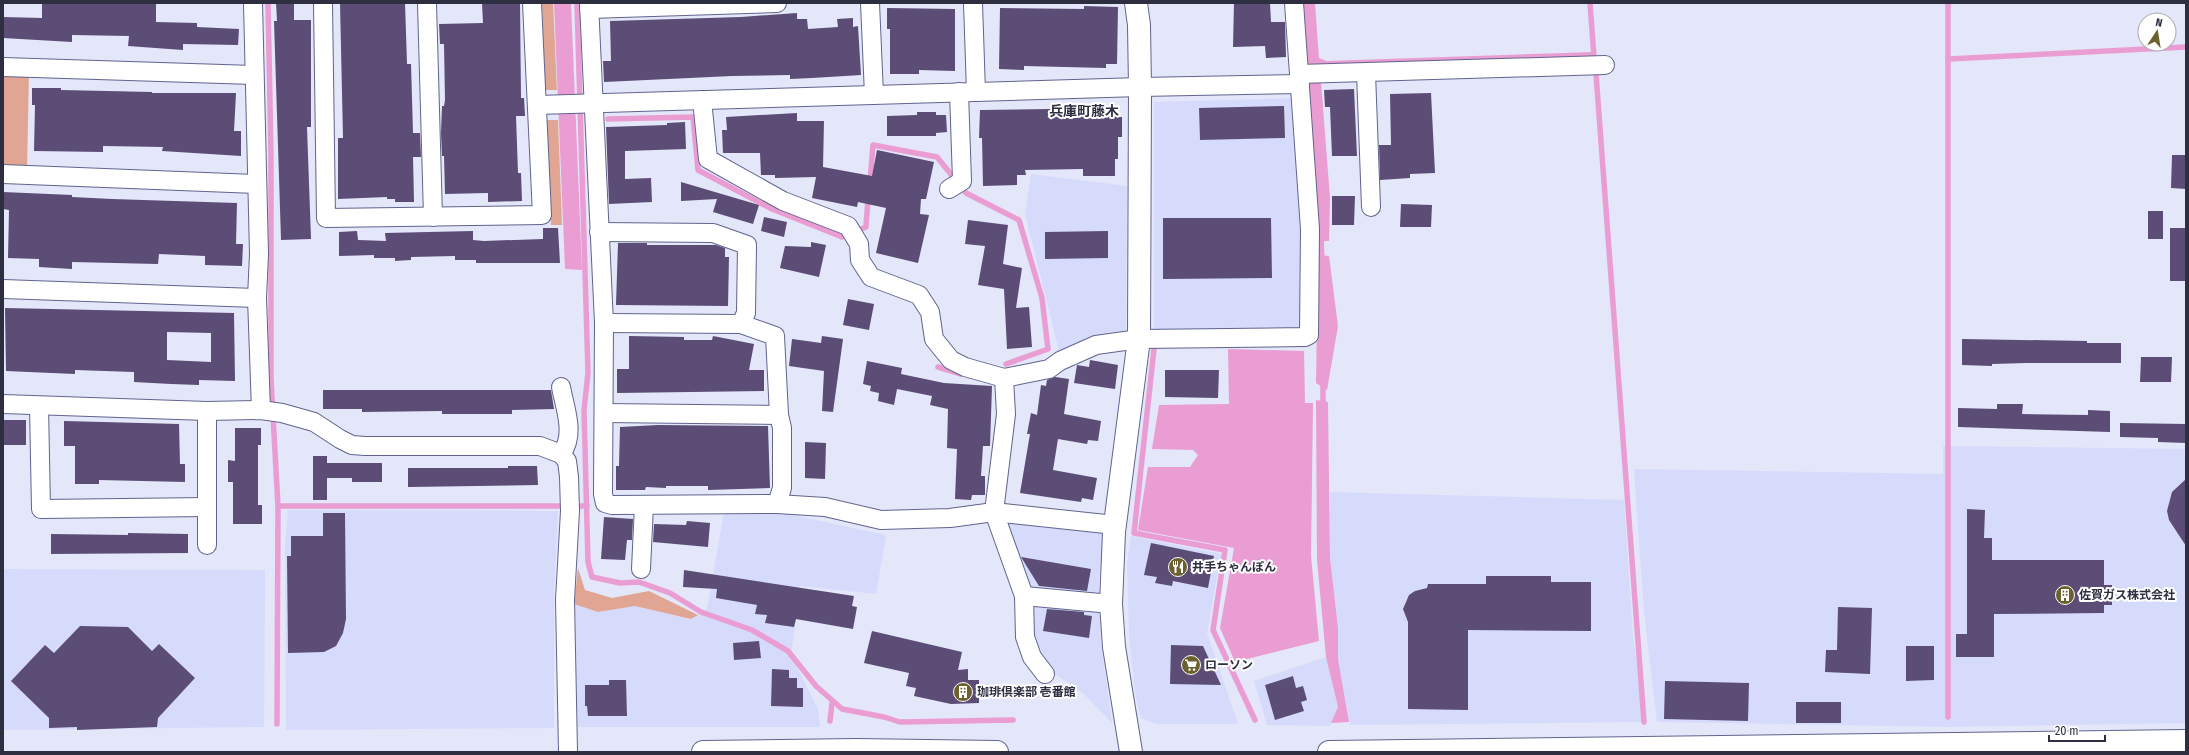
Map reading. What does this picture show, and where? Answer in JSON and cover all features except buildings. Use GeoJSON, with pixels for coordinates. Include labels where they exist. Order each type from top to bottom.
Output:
{"type":"FeatureCollection","features":[{"type":"Feature","properties":{"kind":"main road"},"geometry":{"type":"LineString","coordinates":[[1131,752],[1114,647],[1111,604],[1115,525],[1139,339],[1140,87],[1139,24],[1136,3]]}},
{"type":"Feature","properties":{"kind":"main road"},"geometry":{"type":"LineString","coordinates":[[1329,752],[2186,742]]}},
{"type":"Feature","properties":{"kind":"main road"},"geometry":{"type":"LineString","coordinates":[[703,752],[856,750],[997,752]]}},
{"type":"Feature","properties":{"kind":"street"},"geometry":{"type":"LineString","coordinates":[[253,3],[259,254],[257,298],[260,410]]}},
{"type":"Feature","properties":{"kind":"street"},"geometry":{"type":"LineString","coordinates":[[323,3],[326,218],[542,215],[532,3]]}},
{"type":"Feature","properties":{"kind":"street"},"geometry":{"type":"LineString","coordinates":[[426,3],[433,217]]}},
{"type":"Feature","properties":{"kind":"street"},"geometry":{"type":"LineString","coordinates":[[777,3],[589,6],[604,323],[603,494],[605,503],[612,505],[777,504],[825,507],[881,520],[950,518],[994,512],[1115,525]]}},
{"type":"Feature","properties":{"kind":"street"},"geometry":{"type":"LineString","coordinates":[[870,3],[874,95]]}},
{"type":"Feature","properties":{"kind":"street"},"geometry":{"type":"LineString","coordinates":[[955,185],[967,92],[973,3]]}},
{"type":"Feature","properties":{"kind":"street"},"geometry":{"type":"LineString","coordinates":[[702,100],[708,159],[783,201],[848,226],[859,244],[860,260],[871,277],[919,295],[930,312],[934,339],[951,360],[966,367],[1004,378],[1049,369],[1060,361],[1096,345],[1139,339],[1305,337],[1309,335],[1310,229],[1294,3]]}},
{"type":"Feature","properties":{"kind":"street"},"geometry":{"type":"LineString","coordinates":[[537,105],[1140,87],[1300,79],[1323,74],[1605,65]]}},
{"type":"Feature","properties":{"kind":"street"},"geometry":{"type":"LineString","coordinates":[[3,67],[254,75]]}},
{"type":"Feature","properties":{"kind":"street"},"geometry":{"type":"LineString","coordinates":[[1366,73],[1370,207]]}},
{"type":"Feature","properties":{"kind":"street"},"geometry":{"type":"LineString","coordinates":[[3,174],[257,184]]}},
{"type":"Feature","properties":{"kind":"street"},"geometry":{"type":"LineString","coordinates":[[599,232],[713,233],[747,245],[746,313],[741,324]]}},
{"type":"Feature","properties":{"kind":"street"},"geometry":{"type":"LineString","coordinates":[[3,289],[257,298]]}},
{"type":"Feature","properties":{"kind":"street"},"geometry":{"type":"LineString","coordinates":[[604,323],[741,324],[775,336],[779,415],[782,428],[782,488],[777,504]]}},
{"type":"Feature","properties":{"kind":"street"},"geometry":{"type":"LineString","coordinates":[[1004,378],[1006,414],[994,512],[1024,596],[1025,637],[1032,657],[1045,674]]}},
{"type":"Feature","properties":{"kind":"street"},"geometry":{"type":"LineString","coordinates":[[561,387],[570,434],[568,446],[561,454]]}},
{"type":"Feature","properties":{"kind":"street"},"geometry":{"type":"LineString","coordinates":[[3,404],[207,411],[260,410],[282,412],[314,422],[352,445],[540,446],[561,454],[567,461],[570,506],[565,600],[568,752]]}},
{"type":"Feature","properties":{"kind":"street"},"geometry":{"type":"LineString","coordinates":[[39,406],[41,508],[207,507]]}},
{"type":"Feature","properties":{"kind":"street"},"geometry":{"type":"LineString","coordinates":[[207,411],[207,545]]}},
{"type":"Feature","properties":{"kind":"street"},"geometry":{"type":"LineString","coordinates":[[604,413],[779,415]]}},
{"type":"Feature","properties":{"kind":"street"},"geometry":{"type":"LineString","coordinates":[[642,569],[644,505]]}},
{"type":"Feature","properties":{"kind":"street"},"geometry":{"type":"LineString","coordinates":[[1024,596],[1111,604]]}},
{"type":"Feature","properties":{"kind":"shaded area"},"geometry":{"type":"Polygon","coordinates":[[[542,3],[553,3],[557,90],[545,90],[542,3]]]}},
{"type":"Feature","properties":{"kind":"shaded area"},"geometry":{"type":"Polygon","coordinates":[[[554,3],[571,3],[582,270],[565,269],[554,3]]]}},
{"type":"Feature","properties":{"kind":"shaded area"},"geometry":{"type":"Polygon","coordinates":[[[1301,3],[1315,3],[1319,58],[1327,61],[1593,52],[1594,57],[1305,66],[1301,3]]]}},
{"type":"Feature","properties":{"kind":"shaded area"},"geometry":{"type":"Polygon","coordinates":[[[3,72],[29,73],[27,169],[3,168],[3,72]]]}},
{"type":"Feature","properties":{"kind":"shaded area"},"geometry":{"type":"Polygon","coordinates":[[[1321,82],[1330,198],[1329,241],[1315,241],[1306,83],[1321,82]]]}},
{"type":"Feature","properties":{"kind":"shaded area"},"geometry":{"type":"Polygon","coordinates":[[[1296,98],[1304,224],[1304,330],[1154,330],[1154,102],[1296,98]]]}},
{"type":"Feature","properties":{"kind":"shaded area"},"geometry":{"type":"Polygon","coordinates":[[[546,120],[558,120],[562,225],[551,225],[546,120]]]}},
{"type":"Feature","properties":{"kind":"shaded area"},"geometry":{"type":"Polygon","coordinates":[[[1031,174],[1127,186],[1126,335],[1060,355],[1025,214],[1031,174]]]}},
{"type":"Feature","properties":{"kind":"shaded area"},"geometry":{"type":"Polygon","coordinates":[[[1318,255],[1329,256],[1338,326],[1327,390],[1316,383],[1318,255]]]}},
{"type":"Feature","properties":{"kind":"shaded area"},"geometry":{"type":"Polygon","coordinates":[[[1228,349],[1304,351],[1305,403],[1313,403],[1311,556],[1319,641],[1235,662],[1220,628],[1234,548],[1138,530],[1148,467],[1190,467],[1198,455],[1193,450],[1152,449],[1159,405],[1229,404],[1228,349]]]}},
{"type":"Feature","properties":{"kind":"shaded area"},"geometry":{"type":"Polygon","coordinates":[[[1316,400],[1328,402],[1330,558],[1338,628],[1338,659],[1349,722],[1331,723],[1338,707],[1326,657],[1317,560],[1316,400]]]}},
{"type":"Feature","properties":{"kind":"shaded area"},"geometry":{"type":"Polygon","coordinates":[[[1943,446],[2186,449],[2186,723],[1948,727],[1657,722],[1644,612],[1634,469],[1943,474],[1943,446]]]}},
{"type":"Feature","properties":{"kind":"shaded area"},"geometry":{"type":"Polygon","coordinates":[[[1330,492],[1624,500],[1633,636],[1644,722],[1350,725],[1338,659],[1338,628],[1330,558],[1330,492]]]}},
{"type":"Feature","properties":{"kind":"shaded area"},"geometry":{"type":"Polygon","coordinates":[[[288,510],[558,511],[554,591],[554,728],[286,730],[285,549],[288,510]]]}},
{"type":"Feature","properties":{"kind":"shaded area"},"geometry":{"type":"Polygon","coordinates":[[[724,513],[788,514],[886,535],[876,594],[800,586],[791,655],[818,709],[820,727],[574,727],[574,604],[598,612],[635,606],[691,619],[707,609],[724,513]]]}},
{"type":"Feature","properties":{"kind":"shaded area"},"geometry":{"type":"Polygon","coordinates":[[[1009,518],[1103,531],[1099,583],[1101,643],[1112,723],[1084,694],[1051,671],[1038,655],[1006,530],[1009,518]]]}},
{"type":"Feature","properties":{"kind":"shaded area"},"geometry":{"type":"Polygon","coordinates":[[[1131,536],[1221,554],[1207,633],[1238,724],[1156,724],[1141,718],[1136,698],[1129,637],[1127,564],[1131,536]]]}},
{"type":"Feature","properties":{"kind":"shaded area"},"geometry":{"type":"Polygon","coordinates":[[[578,568],[585,590],[612,598],[649,591],[698,615],[691,619],[635,606],[598,612],[574,604],[578,568]]]}},
{"type":"Feature","properties":{"kind":"shaded area"},"geometry":{"type":"Polygon","coordinates":[[[3,569],[265,570],[264,727],[3,730],[3,569]]]}},
{"type":"Feature","properties":{"kind":"shaded area"},"geometry":{"type":"Polygon","coordinates":[[[1326,657],[1338,707],[1330,726],[1267,725],[1254,681],[1326,657]]]}},
{"type":"Feature","properties":{"kind":"waterway"},"geometry":{"type":"LineString","coordinates":[[268,3],[271,155],[271,379],[278,506],[277,724]]}},
{"type":"Feature","properties":{"kind":"waterway"},"geometry":{"type":"LineString","coordinates":[[577,3],[588,373],[584,410],[588,562],[592,577],[620,583],[639,582],[670,593],[701,612],[752,630],[788,651],[816,686],[842,709],[884,717],[900,722],[1013,720]]}},
{"type":"Feature","properties":{"kind":"waterway"},"geometry":{"type":"LineString","coordinates":[[1590,3],[1594,57]]}},
{"type":"Feature","properties":{"kind":"waterway"},"geometry":{"type":"LineString","coordinates":[[1948,3],[1948,717]]}},
{"type":"Feature","properties":{"kind":"waterway"},"geometry":{"type":"LineString","coordinates":[[1948,59],[2186,47]]}},
{"type":"Feature","properties":{"kind":"waterway"},"geometry":{"type":"LineString","coordinates":[[1596,74],[1644,722]]}},
{"type":"Feature","properties":{"kind":"waterway"},"geometry":{"type":"LineString","coordinates":[[608,119],[693,117],[698,170],[772,209],[842,237],[866,227],[868,198]]}},
{"type":"Feature","properties":{"kind":"waterway"},"geometry":{"type":"LineString","coordinates":[[870,182],[873,145],[937,157],[966,193],[1019,220],[1042,298],[1048,349],[1006,364]]}},
{"type":"Feature","properties":{"kind":"waterway"},"geometry":{"type":"LineString","coordinates":[[1321,235],[1322,262]]}},
{"type":"Feature","properties":{"kind":"waterway"},"geometry":{"type":"LineString","coordinates":[[1154,349],[1134,533],[1225,550],[1213,630],[1255,720]]}},
{"type":"Feature","properties":{"kind":"waterway"},"geometry":{"type":"LineString","coordinates":[[938,367],[961,374]]}},
{"type":"Feature","properties":{"kind":"waterway"},"geometry":{"type":"LineString","coordinates":[[1323,383],[1323,408]]}},
{"type":"Feature","properties":{"kind":"waterway"},"geometry":{"type":"LineString","coordinates":[[278,506],[587,506]]}},
{"type":"Feature","properties":{"kind":"waterway"},"geometry":{"type":"LineString","coordinates":[[830,721],[832,703]]}},
{"type":"Feature","properties":{"kind":"place","name":"井手ちゃんぽん"},"geometry":{"type":"Point","coordinates":[1178,567]}},
{"type":"Feature","properties":{"kind":"place","name":"佐賀ガス株式会社"},"geometry":{"type":"Point","coordinates":[2065,595]}},
{"type":"Feature","properties":{"kind":"place","name":"ローソン"},"geometry":{"type":"Point","coordinates":[1191,665]}},
{"type":"Feature","properties":{"kind":"place","name":"珈琲倶楽部 壱番館"},"geometry":{"type":"Point","coordinates":[963,692]}},
{"type":"Feature","properties":{"kind":"district","name":"兵庫町藤木"},"geometry":{"type":"Point","coordinates":[1084,111]}}]}
